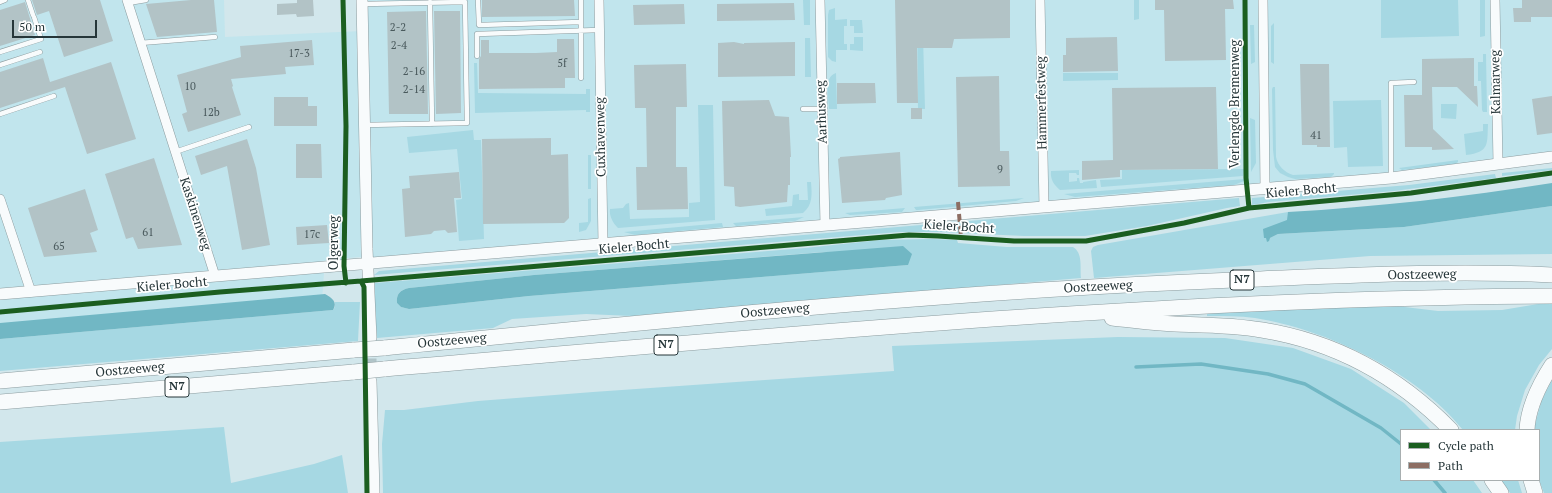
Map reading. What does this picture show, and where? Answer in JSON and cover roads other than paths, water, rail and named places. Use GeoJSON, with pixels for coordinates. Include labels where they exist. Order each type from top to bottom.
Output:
{"type":"FeatureCollection","features":[{"type":"Feature","properties":{"kind":"highway","name":"N7"},"geometry":{"type":"LineString","coordinates":[[1520,274],[1552,271]]}},
{"type":"Feature","properties":{"kind":"highway","name":"Oostzeeweg"},"geometry":{"type":"LineString","coordinates":[[0,381],[384,348],[712,316],[963,295],[1173,283],[1367,276],[1552,275]]}},
{"type":"Feature","properties":{"kind":"highway","name":"Oostzeeweg"},"geometry":{"type":"LineString","coordinates":[[0,402],[828,331],[1059,314],[1205,305],[1338,300],[1552,296]]}},
{"type":"Feature","properties":{"kind":"highway","name":"N7"},"geometry":{"type":"LineString","coordinates":[[1059,314],[1173,324],[1242,327],[1297,337],[1338,351],[1384,375],[1411,393],[1434,412],[1451,429]]}},
{"type":"Feature","properties":{"kind":"highway"},"geometry":{"type":"LineString","coordinates":[[1527,429],[1532,403],[1540,384],[1552,366]]}},
{"type":"Feature","properties":{"kind":"highway"},"geometry":{"type":"LineString","coordinates":[[1493,481],[1501,493]]}},
{"type":"Feature","properties":{"kind":"highway"},"geometry":{"type":"LineString","coordinates":[[1531,481],[1535,493]]}},
{"type":"Feature","properties":{"kind":"street","name":"Cuxhavenweg"},"geometry":{"type":"LineString","coordinates":[[598,0],[603,244]]}},
{"type":"Feature","properties":{"kind":"street","name":"Aarhusweg"},"geometry":{"type":"LineString","coordinates":[[820,0],[824,225]]}},
{"type":"Feature","properties":{"kind":"street","name":"Hammerfestweg"},"geometry":{"type":"LineString","coordinates":[[1040,0],[1044,207]]}},
{"type":"Feature","properties":{"kind":"street"},"geometry":{"type":"LineString","coordinates":[[1262,0],[1265,188]]}},
{"type":"Feature","properties":{"kind":"street","name":"Kalmarweg"},"geometry":{"type":"LineString","coordinates":[[1495,0],[1498,164]]}},
{"type":"Feature","properties":{"kind":"street","name":"Kaskinenweg"},"geometry":{"type":"LineString","coordinates":[[127,1],[215,276]]}},
{"type":"Feature","properties":{"kind":"street"},"geometry":{"type":"LineString","coordinates":[[362,2],[364,125],[371,338]]}},
{"type":"Feature","properties":{"kind":"street","name":"Kieler Bocht"},"geometry":{"type":"LineString","coordinates":[[0,294],[1391,178],[1552,157]]}},
{"type":"Feature","properties":{"kind":"street"},"geometry":{"type":"LineString","coordinates":[[0,199],[31,292]]}},
{"type":"Feature","properties":{"kind":"street"},"geometry":{"type":"LineString","coordinates":[[371,381],[374,493]]}},
{"type":"Feature","properties":{"kind":"lane"},"geometry":{"type":"LineString","coordinates":[[0,2],[5,0]]}},
{"type":"Feature","properties":{"kind":"lane"},"geometry":{"type":"LineString","coordinates":[[0,52],[41,39],[28,0]]}},
{"type":"Feature","properties":{"kind":"lane","name":"Kaskinenweg"},"geometry":{"type":"LineString","coordinates":[[127,1],[146,0]]}},
{"type":"Feature","properties":{"kind":"lane"},"geometry":{"type":"LineString","coordinates":[[478,0],[479,25],[581,22]]}},
{"type":"Feature","properties":{"kind":"lane"},"geometry":{"type":"LineString","coordinates":[[581,0],[581,78]]}},
{"type":"Feature","properties":{"kind":"lane"},"geometry":{"type":"LineString","coordinates":[[362,2],[465,2],[467,123],[364,125]]}},
{"type":"Feature","properties":{"kind":"lane"},"geometry":{"type":"LineString","coordinates":[[430,2],[432,124]]}},
{"type":"Feature","properties":{"kind":"lane"},"geometry":{"type":"LineString","coordinates":[[477,56],[477,34],[599,30]]}},
{"type":"Feature","properties":{"kind":"lane"},"geometry":{"type":"LineString","coordinates":[[140,43],[215,37]]}},
{"type":"Feature","properties":{"kind":"lane"},"geometry":{"type":"LineString","coordinates":[[0,65],[40,52]]}},
{"type":"Feature","properties":{"kind":"lane"},"geometry":{"type":"LineString","coordinates":[[1391,178],[1390,83],[1414,82]]}},
{"type":"Feature","properties":{"kind":"lane"},"geometry":{"type":"LineString","coordinates":[[0,114],[54,96]]}},
{"type":"Feature","properties":{"kind":"lane"},"geometry":{"type":"LineString","coordinates":[[803,109],[822,109]]}},
{"type":"Feature","properties":{"kind":"lane"},"geometry":{"type":"LineString","coordinates":[[175,152],[249,127]]}},
{"type":"Feature","properties":{"kind":"waterway"},"geometry":{"type":"LineString","coordinates":[[1136,367],[1201,364],[1268,374],[1305,384],[1381,428],[1400,443]]}},
{"type":"Feature","properties":{"kind":"waterway"},"geometry":{"type":"LineString","coordinates":[[1435,481],[1445,493]]}},
{"type":"Feature","properties":{"kind":"tunnel"},"geometry":{"type":"LineString","coordinates":[[371,342],[371,377]]}}]}
